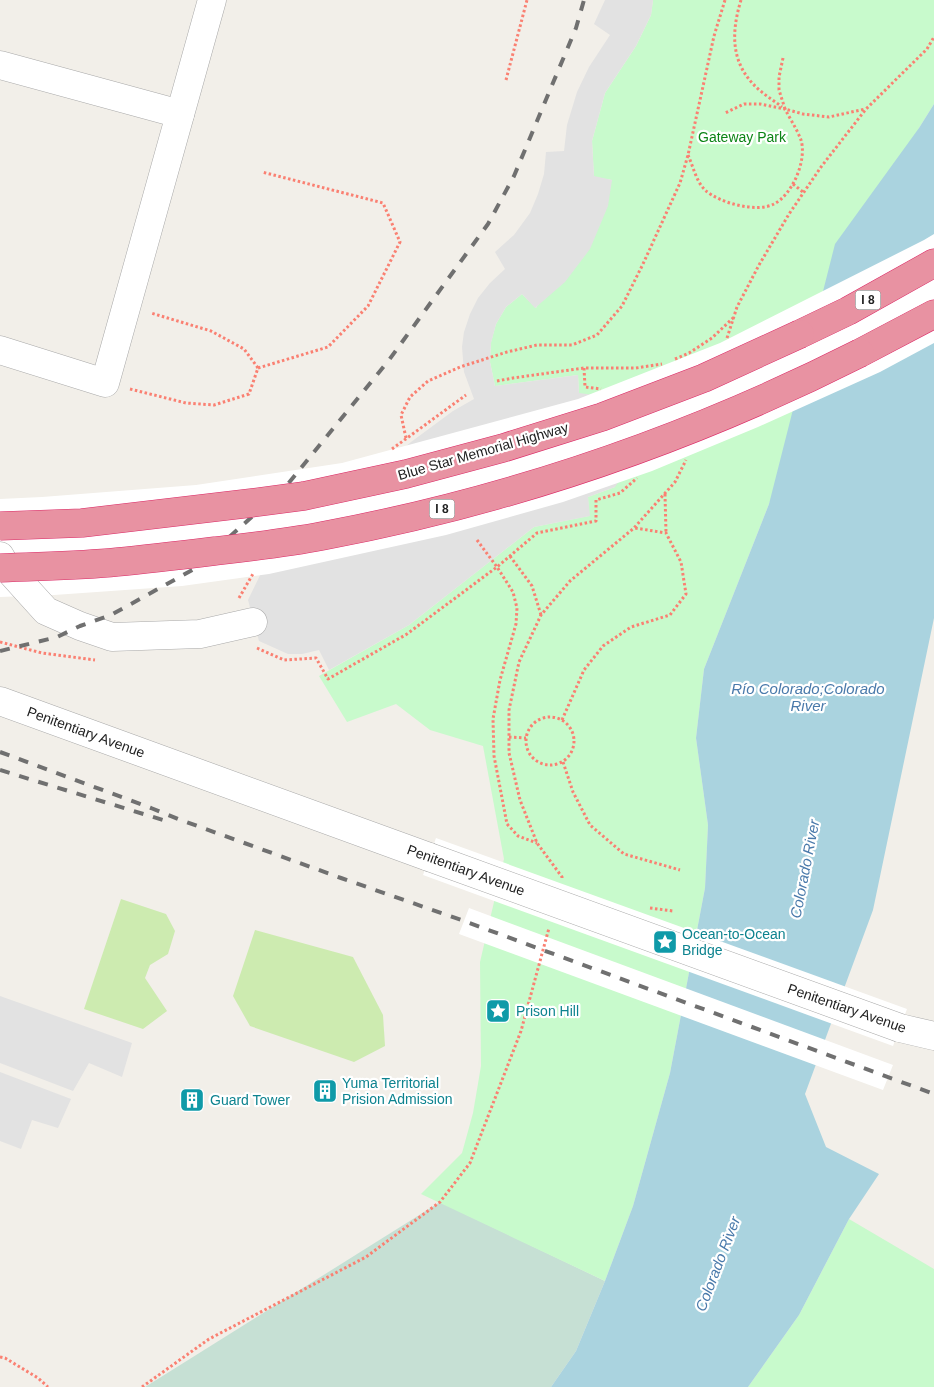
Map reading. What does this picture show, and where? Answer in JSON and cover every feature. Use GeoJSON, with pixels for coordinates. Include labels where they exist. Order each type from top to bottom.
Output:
{"type":"FeatureCollection","features":[{"type":"Feature","properties":{"kind":"highway","name":"Blue Star Memorial Highway"},"geometry":{"type":"LineString","coordinates":[[0,526],[91,522],[154,516],[304,496],[406,474],[503,448],[602,417],[704,378],[848,311],[934,263]]}},
{"type":"Feature","properties":{"kind":"highway","name":"I 8"},"geometry":{"type":"LineString","coordinates":[[0,568],[116,562],[252,547],[321,536],[476,501],[612,459],[717,419],[813,376],[934,314]]}},
{"type":"Feature","properties":{"kind":"street"},"geometry":{"type":"LineString","coordinates":[[0,350],[104,383],[212,0]]}},
{"type":"Feature","properties":{"kind":"street"},"geometry":{"type":"LineString","coordinates":[[0,65],[180,114]]}},
{"type":"Feature","properties":{"kind":"street"},"geometry":{"type":"LineString","coordinates":[[0,556],[7,568],[46,611],[112,637],[253,634]]}},
{"type":"Feature","properties":{"kind":"street","name":"Penitentiary Avenue"},"geometry":{"type":"LineString","coordinates":[[0,701],[900,1028],[934,1036]]}},
{"type":"Feature","properties":{"kind":"path"},"geometry":{"type":"LineString","coordinates":[[506,80],[526,0]]}},
{"type":"Feature","properties":{"kind":"path"},"geometry":{"type":"LineString","coordinates":[[406,438],[401,415],[410,397],[428,381],[460,367],[507,352],[537,346],[572,345],[597,335],[622,306],[680,183],[714,36],[725,0]]}},
{"type":"Feature","properties":{"kind":"path"},"geometry":{"type":"LineString","coordinates":[[741,0],[734,34],[738,61],[748,79],[761,93],[785,109]]}},
{"type":"Feature","properties":{"kind":"path"},"geometry":{"type":"LineString","coordinates":[[725,345],[737,308],[759,265],[803,192],[866,109],[927,49],[934,37]]}},
{"type":"Feature","properties":{"kind":"path"},"geometry":{"type":"LineString","coordinates":[[688,155],[697,177],[705,190],[719,199],[740,206],[756,207],[774,204],[786,194],[796,178],[802,158],[801,141],[785,109],[779,90],[779,77],[783,58]]}},
{"type":"Feature","properties":{"kind":"path"},"geometry":{"type":"LineString","coordinates":[[725,112],[744,104],[760,104],[803,114],[829,117],[866,109]]}},
{"type":"Feature","properties":{"kind":"path"},"geometry":{"type":"LineString","coordinates":[[258,368],[328,347],[368,306],[400,242],[383,203],[262,172]]}},
{"type":"Feature","properties":{"kind":"path"},"geometry":{"type":"LineString","coordinates":[[793,184],[803,192]]}},
{"type":"Feature","properties":{"kind":"path"},"geometry":{"type":"LineString","coordinates":[[126,306],[211,331],[244,349],[258,368]]}},
{"type":"Feature","properties":{"kind":"path"},"geometry":{"type":"LineString","coordinates":[[672,360],[712,338],[734,317]]}},
{"type":"Feature","properties":{"kind":"path"},"geometry":{"type":"LineString","coordinates":[[497,381],[584,368],[636,368],[664,364]]}},
{"type":"Feature","properties":{"kind":"path"},"geometry":{"type":"LineString","coordinates":[[104,383],[186,404],[214,405],[249,394],[258,368]]}},
{"type":"Feature","properties":{"kind":"path"},"geometry":{"type":"LineString","coordinates":[[584,368],[585,387],[602,389]]}},
{"type":"Feature","properties":{"kind":"path"},"geometry":{"type":"LineString","coordinates":[[560,886],[562,877],[537,843],[520,800],[509,754],[509,710],[519,662],[541,615],[570,580],[634,528],[675,482],[688,454]]}},
{"type":"Feature","properties":{"kind":"path"},"geometry":{"type":"LineString","coordinates":[[253,634],[284,660],[316,658],[328,679],[407,634],[497,567],[537,533],[596,521],[596,500],[620,494],[636,479],[639,471]]}},
{"type":"Feature","properties":{"kind":"path"},"geometry":{"type":"LineString","coordinates":[[562,720],[584,670],[603,646],[631,626],[670,615],[686,594],[681,562],[666,533],[665,493]]}},
{"type":"Feature","properties":{"kind":"path"},"geometry":{"type":"LineString","coordinates":[[634,528],[666,533]]}},
{"type":"Feature","properties":{"kind":"path"},"geometry":{"type":"LineString","coordinates":[[477,540],[513,592],[517,608],[516,624],[500,680],[493,719],[494,756],[507,824],[518,836],[537,843]]}},
{"type":"Feature","properties":{"kind":"path"},"geometry":{"type":"LineString","coordinates":[[510,556],[532,586],[541,615]]}},
{"type":"Feature","properties":{"kind":"path"},"geometry":{"type":"LineString","coordinates":[[0,642],[42,653],[102,660]]}},
{"type":"Feature","properties":{"kind":"path"},"geometry":{"type":"LineString","coordinates":[[555,717],[562,720],[573,733],[573,749],[564,762],[548,766],[534,760],[526,746],[526,738],[528,730],[539,719],[555,717]]}},
{"type":"Feature","properties":{"kind":"path"},"geometry":{"type":"LineString","coordinates":[[509,737],[526,738]]}},
{"type":"Feature","properties":{"kind":"path"},"geometry":{"type":"LineString","coordinates":[[564,762],[573,792],[590,825],[624,854],[680,870]]}},
{"type":"Feature","properties":{"kind":"path"},"geometry":{"type":"LineString","coordinates":[[142,1387],[209,1339],[366,1257],[440,1202],[470,1163],[521,1032],[550,922]]}},
{"type":"Feature","properties":{"kind":"path"},"geometry":{"type":"LineString","coordinates":[[0,1357],[5,1358],[38,1378],[48,1387]]}},
{"type":"Feature","properties":{"kind":"green space","name":"Gateway Park"},"geometry":{"type":"Polygon","coordinates":[[[653,0],[934,0],[934,104],[919,128],[704,669],[696,738],[708,825],[705,888],[670,1073],[633,1206],[605,1281],[421,1194],[462,1153],[473,1113],[481,1066],[480,962],[504,859],[483,746],[430,730],[396,704],[347,722],[319,676],[409,625],[534,527],[589,516],[588,497],[615,487],[579,393],[578,375],[495,386],[490,362],[491,342],[496,324],[506,307],[522,294],[536,308],[612,180],[594,177],[592,141],[605,93],[636,46],[651,15],[653,0]]]}},
{"type":"Feature","properties":{"kind":"green space"},"geometry":{"type":"Polygon","coordinates":[[[121,899],[166,914],[175,931],[168,954],[150,965],[145,978],[167,1011],[143,1029],[84,1009],[121,899]]]}},
{"type":"Feature","properties":{"kind":"green space"},"geometry":{"type":"Polygon","coordinates":[[[255,930],[353,957],[383,1015],[385,1046],[354,1062],[250,1026],[233,996],[255,930]]]}},
{"type":"Feature","properties":{"kind":"green space"},"geometry":{"type":"Polygon","coordinates":[[[440,1202],[605,1281],[576,1351],[551,1387],[145,1387],[440,1202]]]}},
{"type":"Feature","properties":{"kind":"green space"},"geometry":{"type":"Polygon","coordinates":[[[849,1219],[934,1269],[934,1387],[748,1387],[799,1315],[849,1219]]]}},
{"type":"Feature","properties":{"kind":"shaded area"},"geometry":{"type":"Polygon","coordinates":[[[605,0],[653,0],[651,15],[636,46],[605,93],[592,141],[594,176],[612,180],[608,206],[590,249],[565,282],[535,308],[522,294],[506,307],[496,324],[491,343],[490,362],[495,386],[578,375],[579,393],[617,398],[631,464],[615,487],[588,497],[590,516],[534,527],[409,625],[329,670],[319,650],[302,654],[288,654],[259,641],[248,600],[264,567],[411,442],[453,411],[474,399],[464,372],[462,347],[464,332],[478,298],[505,269],[495,252],[514,235],[530,213],[544,174],[546,152],[564,151],[567,125],[577,92],[589,67],[610,35],[594,24],[605,0]]]}},
{"type":"Feature","properties":{"kind":"shaded area"},"geometry":{"type":"Polygon","coordinates":[[[0,996],[132,1043],[122,1077],[89,1063],[73,1091],[0,1063],[0,996]]]}},
{"type":"Feature","properties":{"kind":"shaded area"},"geometry":{"type":"Polygon","coordinates":[[[0,1072],[71,1099],[58,1128],[32,1120],[21,1149],[0,1141],[0,1072]]]}},
{"type":"Feature","properties":{"kind":"water","name":"Río Colorado;Colorado River"},"geometry":{"type":"Polygon","coordinates":[[[934,104],[934,618],[873,910],[805,1094],[826,1147],[879,1174],[849,1219],[799,1315],[748,1387],[551,1387],[576,1351],[605,1281],[633,1206],[670,1073],[705,888],[708,825],[696,738],[704,669],[769,504],[835,244],[919,128],[934,104]]]}},
{"type":"Feature","properties":{"kind":"pier"},"geometry":{"type":"Polygon","coordinates":[[[934,234],[934,343],[880,372],[758,427],[652,471],[563,502],[446,535],[269,574],[182,586],[0,597],[0,499],[196,485],[342,463],[578,399],[720,343],[934,234]]]}},
{"type":"Feature","properties":{"kind":"pier","name":"Ocean-to-Ocean Bridge"},"geometry":{"type":"Polygon","coordinates":[[[436,838],[907,1009],[893,1046],[423,875],[436,838]]]}},
{"type":"Feature","properties":{"kind":"pier"},"geometry":{"type":"Polygon","coordinates":[[[469,908],[893,1065],[883,1090],[459,934],[469,908]]]}},
{"type":"Feature","properties":{"kind":"railway"},"geometry":{"type":"LineString","coordinates":[[0,651],[57,637],[80,626],[111,615],[194,569],[287,485],[389,360],[488,224],[514,176],[576,28],[584,0]]}},
{"type":"Feature","properties":{"kind":"railway"},"geometry":{"type":"LineString","coordinates":[[0,752],[178,819],[464,921],[934,1094]]}},
{"type":"Feature","properties":{"kind":"railway"},"geometry":{"type":"LineString","coordinates":[[0,770],[163,820]]}},
{"type":"Feature","properties":{"kind":"place","name":"Ocean-to-Ocean Bridge"},"geometry":{"type":"Point","coordinates":[665,942]}},
{"type":"Feature","properties":{"kind":"place","name":"Prison Hill"},"geometry":{"type":"Point","coordinates":[498,1011]}},
{"type":"Feature","properties":{"kind":"place","name":"Yuma Territorial Prision Admission"},"geometry":{"type":"Point","coordinates":[325,1091]}},
{"type":"Feature","properties":{"kind":"place","name":"Guard Tower"},"geometry":{"type":"Point","coordinates":[192,1100]}},
{"type":"Feature","properties":{"kind":"water label","name":"Colorado River"},"geometry":{"type":"Point","coordinates":[805,869]}},
{"type":"Feature","properties":{"kind":"water label","name":"Colorado River"},"geometry":{"type":"Point","coordinates":[718,1264]}}]}
